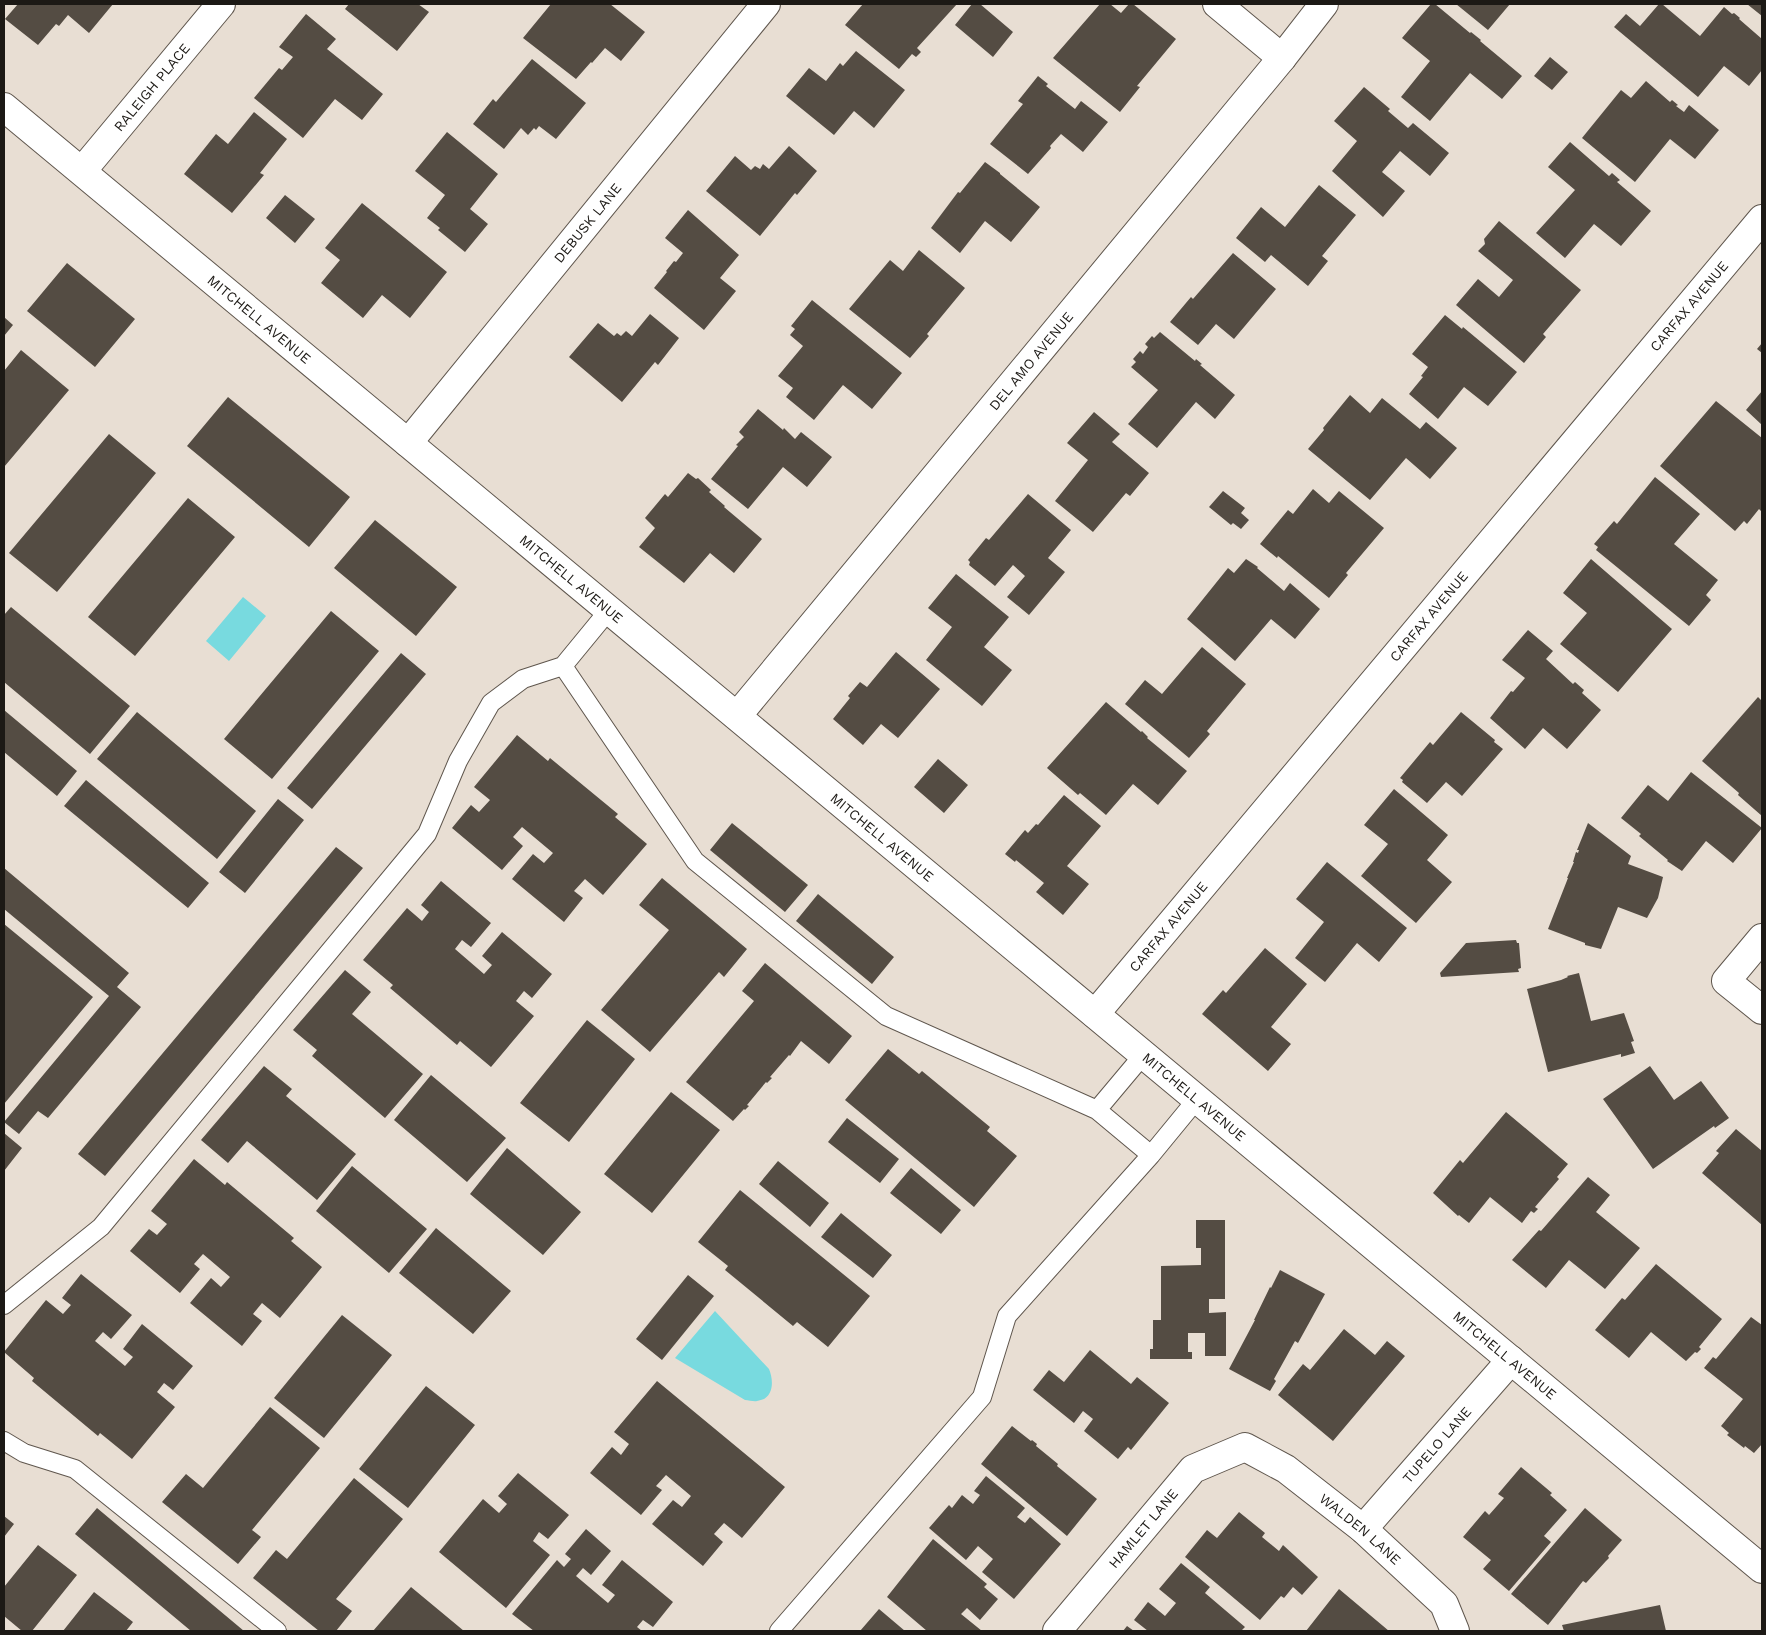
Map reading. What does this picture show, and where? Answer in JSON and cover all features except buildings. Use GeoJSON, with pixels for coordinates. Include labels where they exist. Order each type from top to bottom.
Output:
{"type":"FeatureCollection","features":[{"type":"Feature","properties":{"kind":"street","name":"RALEIGH PLACE"},"geometry":{"type":"LineString","coordinates":[[82,171],[221,4]]}},
{"type":"Feature","properties":{"kind":"street","name":"DEBUSK LANE"},"geometry":{"type":"LineString","coordinates":[[408,443],[766,4]]}},
{"type":"Feature","properties":{"kind":"street"},"geometry":{"type":"LineString","coordinates":[[1217,4],[1282,58]]}},
{"type":"Feature","properties":{"kind":"street","name":"DEL AMO AVENUE"},"geometry":{"type":"LineString","coordinates":[[737,716],[1282,58],[1324,4]]}},
{"type":"Feature","properties":{"kind":"street","name":"MITCHELL AVENUE"},"geometry":{"type":"LineString","coordinates":[[4,107],[1762,1569]]}},
{"type":"Feature","properties":{"kind":"street","name":"CARFAX AVENUE"},"geometry":{"type":"LineString","coordinates":[[1095,1014],[1762,219]]}},
{"type":"Feature","properties":{"kind":"street"},"geometry":{"type":"LineString","coordinates":[[1762,938],[1726,981],[1762,1010]]}},
{"type":"Feature","properties":{"kind":"street","name":"TUPELO LANE"},"geometry":{"type":"LineString","coordinates":[[1363,1529],[1511,1360]]}},
{"type":"Feature","properties":{"kind":"street","name":"WALDEN LANE"},"geometry":{"type":"LineString","coordinates":[[1245,1447],[1286,1469],[1363,1529],[1444,1604],[1455,1631]]}},
{"type":"Feature","properties":{"kind":"street","name":"HAMLET LANE"},"geometry":{"type":"LineString","coordinates":[[1057,1631],[1193,1469],[1245,1447]]}},
{"type":"Feature","properties":{"kind":"lane"},"geometry":{"type":"LineString","coordinates":[[4,1305],[101,1227],[426,834],[458,761],[491,704],[523,679],[563,666],[609,610]]}},
{"type":"Feature","properties":{"kind":"lane"},"geometry":{"type":"LineString","coordinates":[[563,666],[695,861],[886,1016],[1098,1110],[1151,1155]]}},
{"type":"Feature","properties":{"kind":"lane"},"geometry":{"type":"LineString","coordinates":[[1098,1110],[1144,1054]]}},
{"type":"Feature","properties":{"kind":"lane"},"geometry":{"type":"LineString","coordinates":[[779,1631],[982,1397],[1007,1316],[1151,1155],[1197,1098]]}},
{"type":"Feature","properties":{"kind":"lane"},"geometry":{"type":"LineString","coordinates":[[4,1441],[24,1453],[75,1469],[277,1631]]}},
{"type":"Feature","properties":{"kind":"water"},"geometry":{"type":"Polygon","coordinates":[[[243,597],[266,616],[229,661],[206,641],[243,597]]]}},
{"type":"Feature","properties":{"kind":"water"},"geometry":{"type":"Polygon","coordinates":[[[715,1311],[769,1369],[772,1384],[770,1393],[763,1400],[745,1400],[675,1358],[715,1311]]]}}]}
